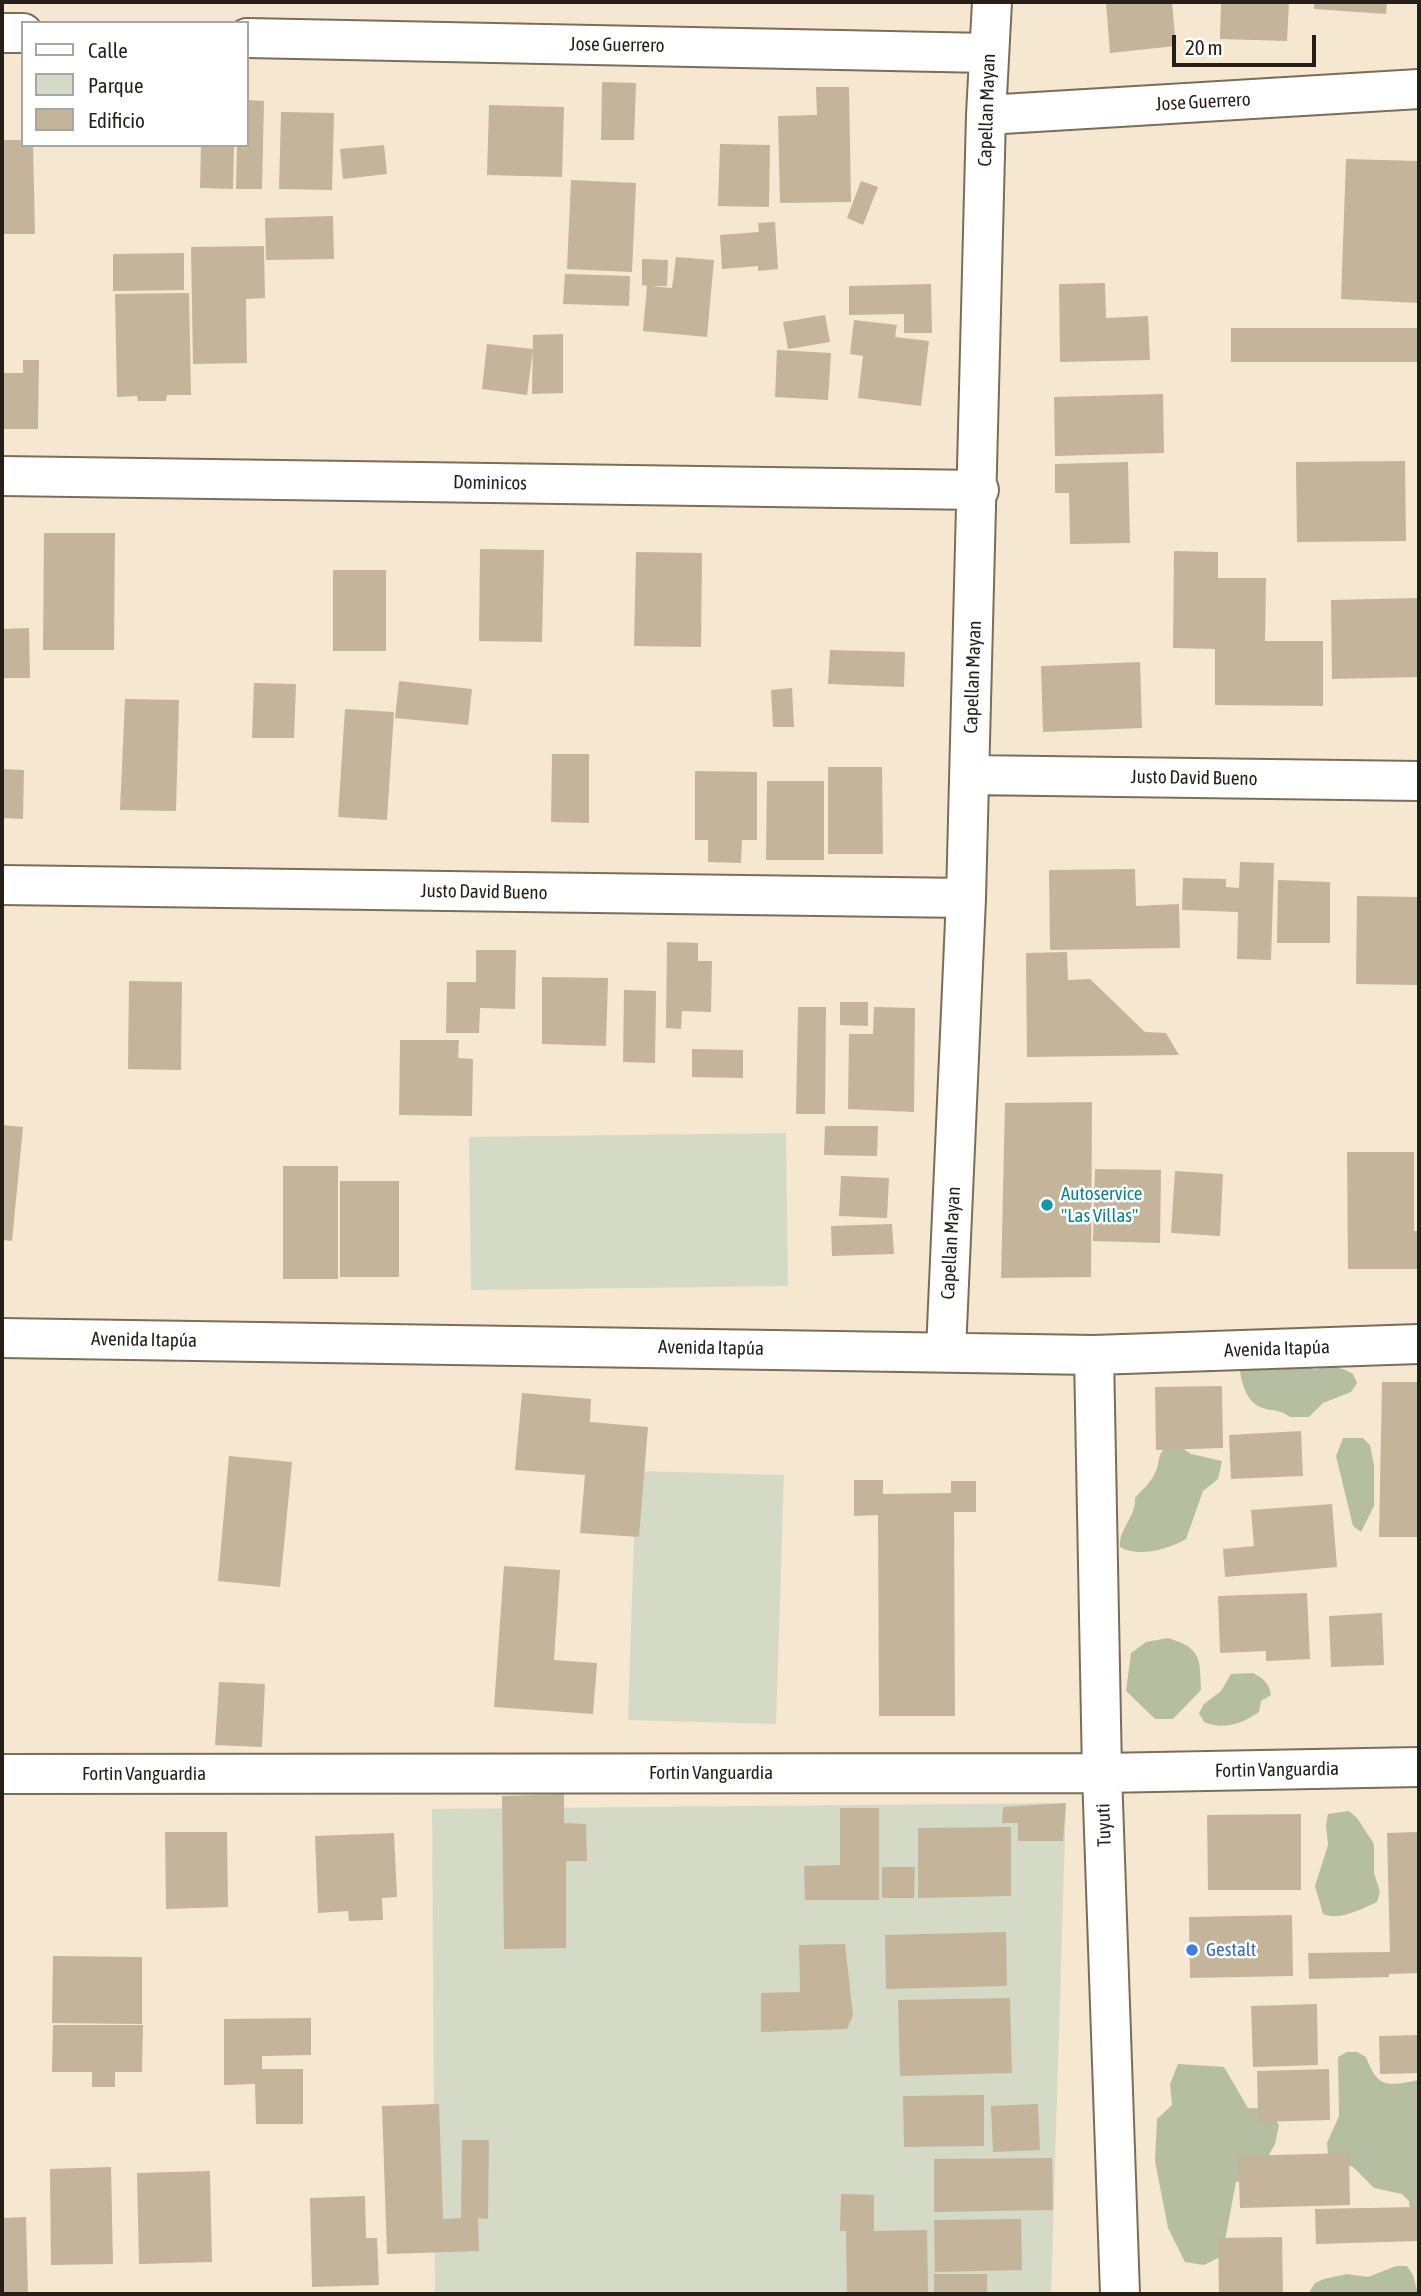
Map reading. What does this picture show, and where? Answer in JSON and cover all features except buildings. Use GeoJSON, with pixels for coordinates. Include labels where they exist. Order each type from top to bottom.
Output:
{"type":"FeatureCollection","features":[{"type":"Feature","properties":{"kind":"street","name":"Capellan Mayan"},"geometry":{"type":"LineString","coordinates":[[946,1351],[967,898],[986,115],[992,2]]}},
{"type":"Feature","properties":{"kind":"street"},"geometry":{"type":"LineString","coordinates":[[2,33],[21,33]]}},
{"type":"Feature","properties":{"kind":"street","name":"Jose Guerrero"},"geometry":{"type":"LineString","coordinates":[[248,38],[988,53]]}},
{"type":"Feature","properties":{"kind":"street","name":"Jose Guerrero"},"geometry":{"type":"LineString","coordinates":[[986,115],[1419,89]]}},
{"type":"Feature","properties":{"kind":"street","name":"Dominicos"},"geometry":{"type":"LineString","coordinates":[[2,476],[979,489]]}},
{"type":"Feature","properties":{"kind":"street","name":"Justo David Bueno"},"geometry":{"type":"LineString","coordinates":[[970,775],[1419,781]]}},
{"type":"Feature","properties":{"kind":"street","name":"Justo David Bueno"},"geometry":{"type":"LineString","coordinates":[[2,885],[967,898]]}},
{"type":"Feature","properties":{"kind":"street","name":"Avenida Itapúa"},"geometry":{"type":"LineString","coordinates":[[2,1338],[1094,1355],[1419,1344]]}},
{"type":"Feature","properties":{"kind":"street","name":"Tuyuti"},"geometry":{"type":"LineString","coordinates":[[1094,1355],[1102,1773],[1120,2294]]}},
{"type":"Feature","properties":{"kind":"street","name":"Fortin Vanguardia"},"geometry":{"type":"LineString","coordinates":[[2,1774],[1102,1773],[1419,1767]]}},
{"type":"Feature","properties":{"kind":"green space"},"geometry":{"type":"Polygon","coordinates":[[[786,1133],[788,1286],[471,1290],[469,1137],[786,1133]]]}},
{"type":"Feature","properties":{"kind":"green space"},"geometry":{"type":"Polygon","coordinates":[[[1285,1340],[1314,1370],[1334,1367],[1353,1374],[1357,1383],[1351,1392],[1323,1403],[1309,1417],[1290,1417],[1253,1403],[1242,1380],[1238,1348],[1285,1340]]]}},
{"type":"Feature","properties":{"kind":"green space"},"geometry":{"type":"Polygon","coordinates":[[[1343,1438],[1363,1438],[1370,1445],[1374,1465],[1374,1506],[1361,1532],[1353,1526],[1336,1456],[1343,1438]]]}},
{"type":"Feature","properties":{"kind":"green space"},"geometry":{"type":"Polygon","coordinates":[[[1175,1443],[1191,1454],[1222,1461],[1218,1479],[1203,1491],[1186,1539],[1153,1551],[1136,1552],[1120,1547],[1135,1498],[1157,1470],[1161,1453],[1175,1443]]]}},
{"type":"Feature","properties":{"kind":"green space"},"geometry":{"type":"Polygon","coordinates":[[[636,1471],[784,1475],[776,1724],[628,1720],[636,1471]]]}},
{"type":"Feature","properties":{"kind":"green space"},"geometry":{"type":"Polygon","coordinates":[[[1168,1638],[1193,1650],[1199,1662],[1201,1690],[1173,1719],[1155,1719],[1126,1691],[1131,1653],[1146,1642],[1168,1638]]]}},
{"type":"Feature","properties":{"kind":"green space"},"geometry":{"type":"Polygon","coordinates":[[[1253,1673],[1265,1682],[1271,1695],[1261,1701],[1259,1712],[1232,1724],[1218,1726],[1204,1722],[1199,1713],[1204,1704],[1221,1691],[1231,1674],[1253,1673]]]}},
{"type":"Feature","properties":{"kind":"green space"},"geometry":{"type":"Polygon","coordinates":[[[1066,1803],[1051,2294],[435,2294],[432,1809],[1066,1803]]]}},
{"type":"Feature","properties":{"kind":"green space"},"geometry":{"type":"Polygon","coordinates":[[[1349,1811],[1357,1818],[1374,1844],[1374,1873],[1380,1892],[1377,1902],[1350,1913],[1330,1916],[1323,1914],[1315,1886],[1328,1845],[1326,1825],[1328,1814],[1349,1811]]]}},
{"type":"Feature","properties":{"kind":"green space"},"geometry":{"type":"Polygon","coordinates":[[[1347,2052],[1357,2052],[1366,2057],[1375,2075],[1385,2083],[1419,2080],[1419,2230],[1411,2221],[1409,2201],[1402,2194],[1374,2188],[1353,2167],[1334,2160],[1328,2154],[1327,2143],[1339,2116],[1338,2057],[1347,2052]]]}},
{"type":"Feature","properties":{"kind":"green space"},"geometry":{"type":"Polygon","coordinates":[[[1178,2064],[1224,2067],[1248,2108],[1268,2109],[1279,2125],[1275,2144],[1256,2179],[1236,2182],[1222,2256],[1204,2265],[1185,2262],[1168,2228],[1155,2161],[1157,2119],[1172,2105],[1170,2084],[1178,2064]]]}},
{"type":"Feature","properties":{"kind":"green space"},"geometry":{"type":"Polygon","coordinates":[[[1396,2266],[1407,2266],[1413,2275],[1418,2294],[1308,2294],[1315,2283],[1324,2279],[1347,2274],[1368,2277],[1396,2266]]]}},
{"type":"Feature","properties":{"kind":"place","name":"Autoservice \"Las Villas\""},"geometry":{"type":"Point","coordinates":[1047,1205]}},
{"type":"Feature","properties":{"kind":"place","name":"Gestalt"},"geometry":{"type":"Point","coordinates":[1192,1950]}}]}
